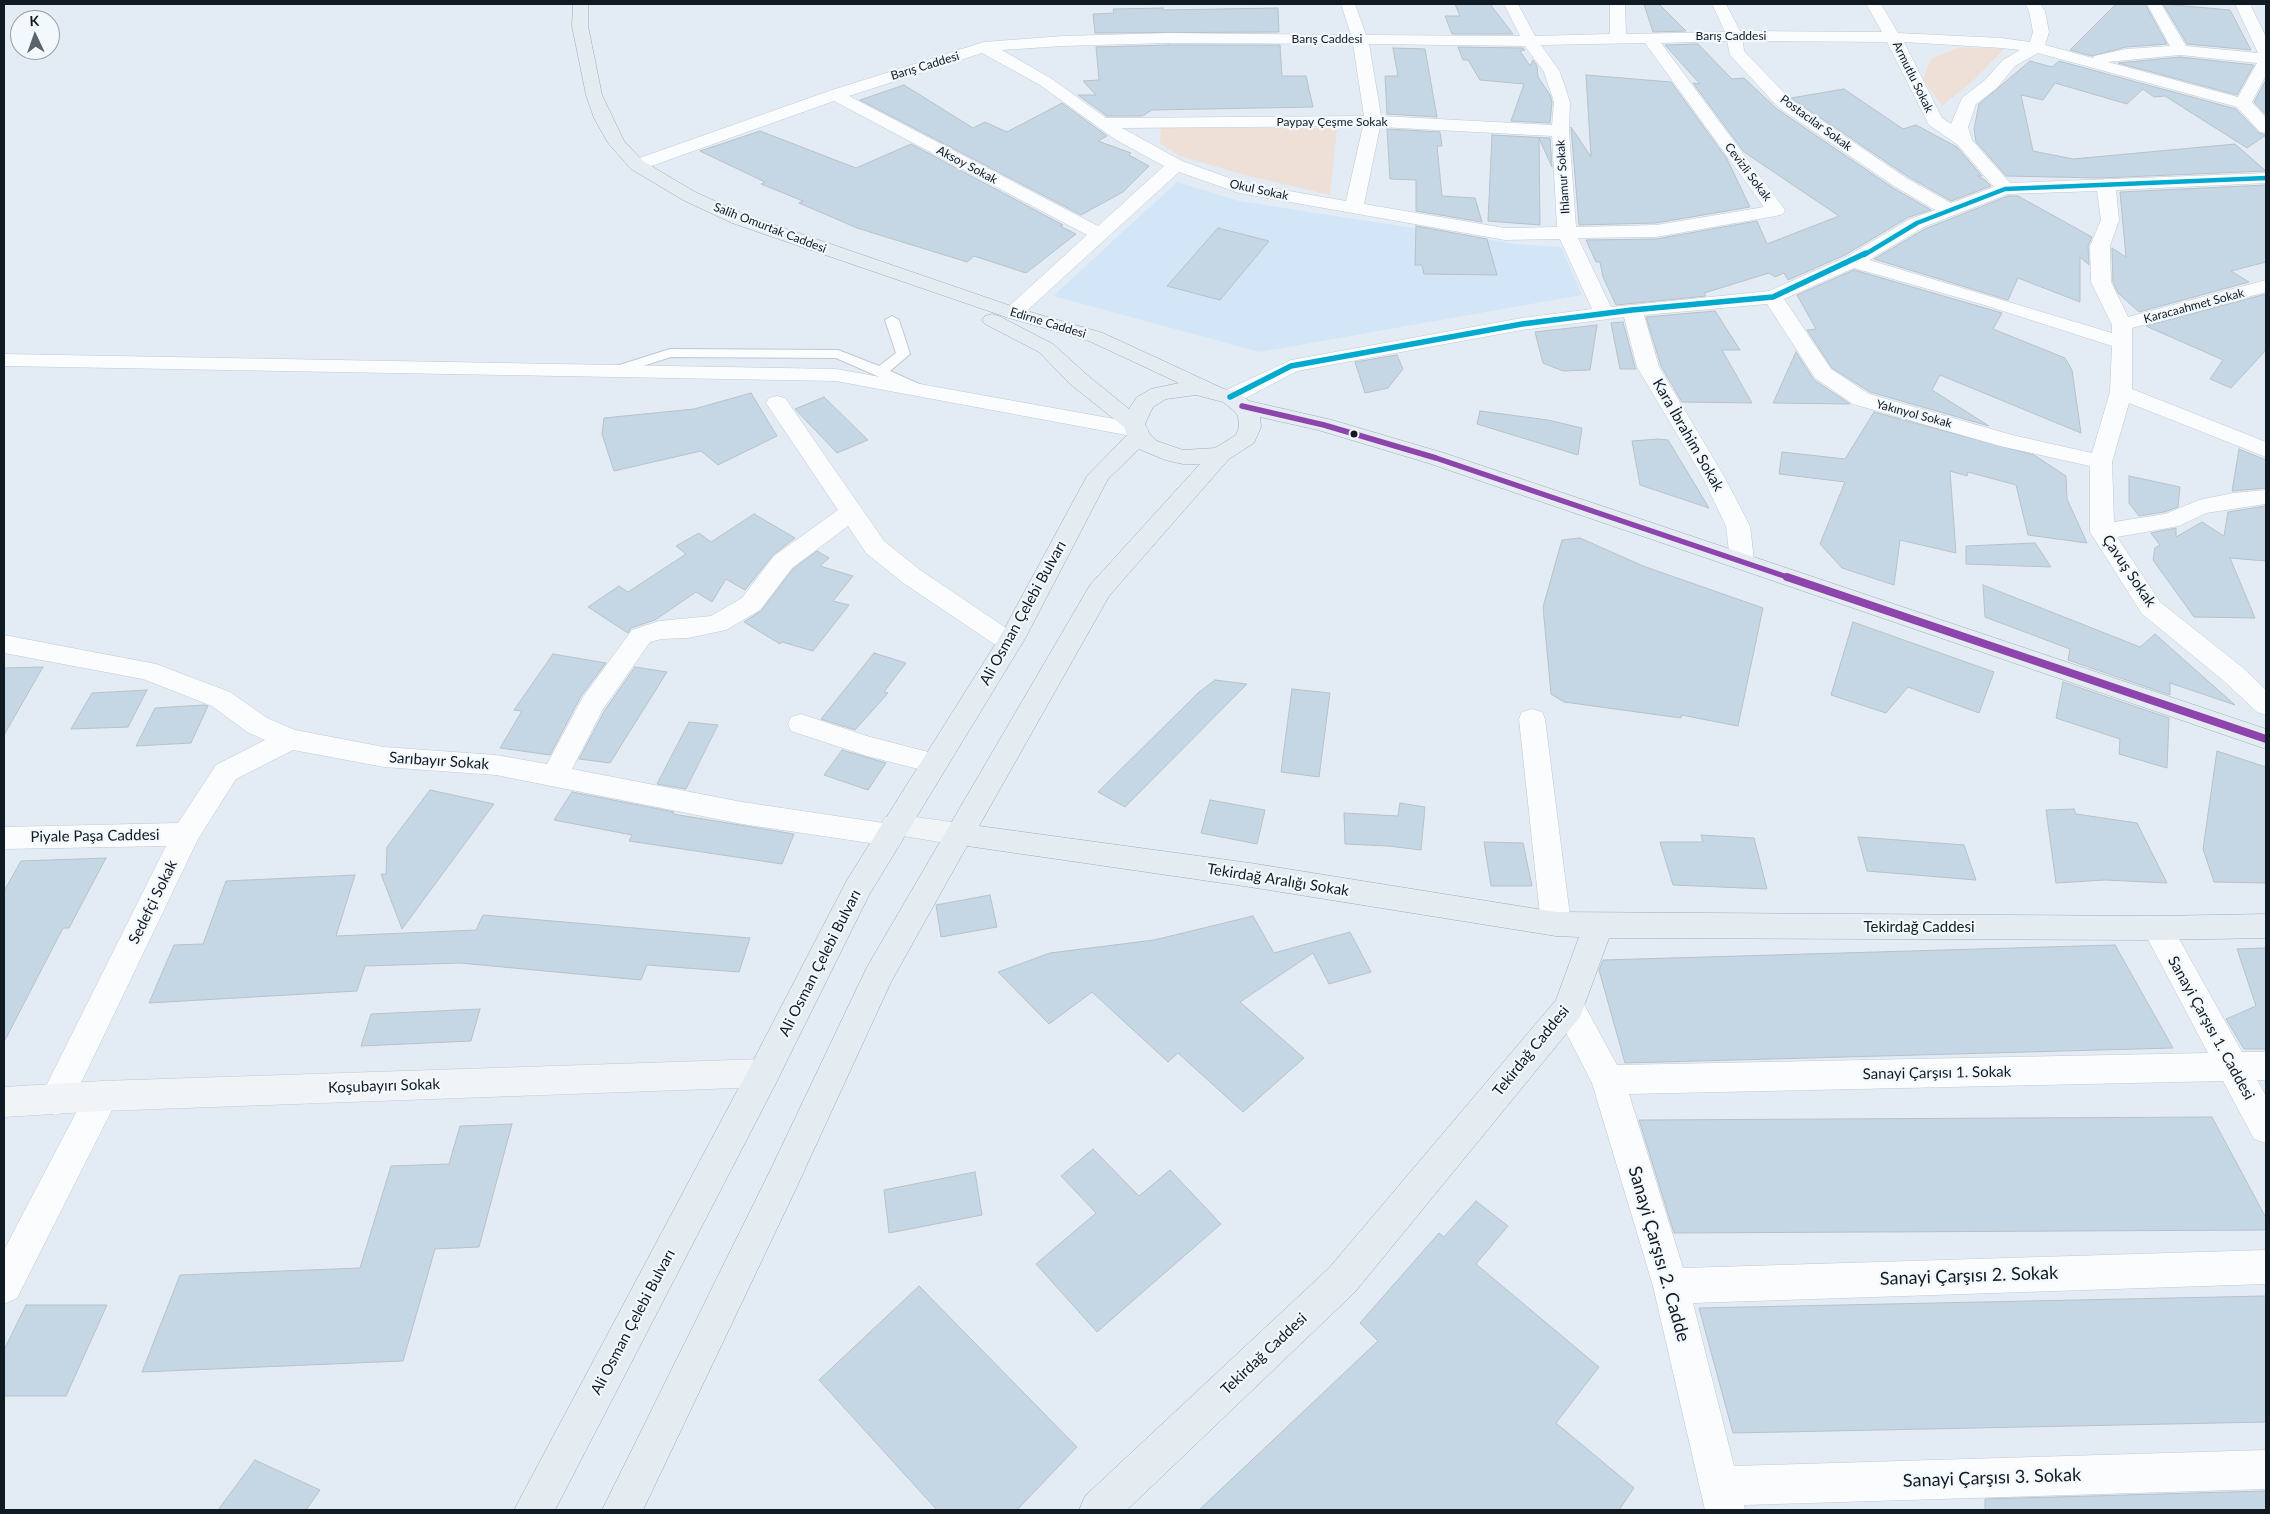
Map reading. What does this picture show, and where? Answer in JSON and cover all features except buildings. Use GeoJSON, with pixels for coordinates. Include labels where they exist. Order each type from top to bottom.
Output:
{"type":"FeatureCollection","features":[{"type":"Feature","properties":{"kind":"main road","name":"Salih Omurtak Caddesi"},"geometry":{"type":"LineString","coordinates":[[580,4],[580,26],[594,95],[603,118],[617,144],[637,165],[689,196],[739,219],[877,267]]}},
{"type":"Feature","properties":{"kind":"main road","name":"Edirne Caddesi"},"geometry":{"type":"LineString","coordinates":[[877,267],[1096,337],[1229,398]]}},
{"type":"Feature","properties":{"kind":"main road"},"geometry":{"type":"LineString","coordinates":[[877,267],[1018,332],[1046,348],[1078,379],[1137,430],[1149,446],[1165,453],[1183,457],[1202,457],[1220,454],[1235,447],[1248,432],[1250,427],[1249,416],[1229,398]]}},
{"type":"Feature","properties":{"kind":"main road"},"geometry":{"type":"LineString","coordinates":[[1137,430],[1137,412],[1145,402],[1159,394],[1177,390],[1196,389],[1229,398],[1436,458],[1742,560],[2266,739]]}},
{"type":"Feature","properties":{"kind":"main road","name":"Ali Osman Çelebi Bulvarı"},"geometry":{"type":"LineString","coordinates":[[534,1510],[764,1073],[857,888],[1009,642],[1098,476],[1137,430]]}},
{"type":"Feature","properties":{"kind":"main road"},"geometry":{"type":"LineString","coordinates":[[622,1510],[781,1184],[878,976],[958,834],[1099,591],[1220,454]]}},
{"type":"Feature","properties":{"kind":"main road","name":"Tekirdağ Aralığı Sokak"},"geometry":{"type":"LineString","coordinates":[[958,834],[1250,875],[1556,924],[1598,926]]}},
{"type":"Feature","properties":{"kind":"main road","name":"Tekirdağ Caddesi"},"geometry":{"type":"LineString","coordinates":[[1099,1510],[1342,1280],[1569,1006],[1598,926],[2157,928],[2266,926]]}},
{"type":"Feature","properties":{"kind":"street"},"geometry":{"type":"LineString","coordinates":[[1348,4],[1360,39],[1373,121],[1354,206]]}},
{"type":"Feature","properties":{"kind":"street","name":"Ihlamur Sokak"},"geometry":{"type":"LineString","coordinates":[[1511,4],[1530,41],[1552,72],[1562,102],[1560,131],[1567,234],[1604,314]]}},
{"type":"Feature","properties":{"kind":"street"},"geometry":{"type":"LineString","coordinates":[[1617,4],[1618,38]]}},
{"type":"Feature","properties":{"kind":"street","name":"Postacılar Sokak"},"geometry":{"type":"LineString","coordinates":[[1719,4],[1735,36],[1736,52],[1784,103],[1900,182],[1949,210]]}},
{"type":"Feature","properties":{"kind":"street","name":"Armutlu Sokak"},"geometry":{"type":"LineString","coordinates":[[1874,4],[1893,37],[1935,121],[1964,141],[2005,189]]}},
{"type":"Feature","properties":{"kind":"street"},"geometry":{"type":"LineString","coordinates":[[1964,141],[1959,127],[1968,102],[1991,84],[2009,63],[2036,48],[2041,32],[2037,11],[2033,4]]}},
{"type":"Feature","properties":{"kind":"street"},"geometry":{"type":"LineString","coordinates":[[2154,4],[2180,50]]}},
{"type":"Feature","properties":{"kind":"street"},"geometry":{"type":"LineString","coordinates":[[2242,4],[2266,53]]}},
{"type":"Feature","properties":{"kind":"street","name":"Barış Caddesi"},"geometry":{"type":"LineString","coordinates":[[637,165],[834,95],[984,48],[1063,41],[1169,38],[1530,41],[1735,36],[1893,37],[2001,43],[2036,48],[2091,61],[2243,103]]}},
{"type":"Feature","properties":{"kind":"street","name":"Cevizli Sokak"},"geometry":{"type":"LineString","coordinates":[[1567,234],[1656,231],[1776,210],[1649,38]]}},
{"type":"Feature","properties":{"kind":"street","name":"Okul Sokak"},"geometry":{"type":"LineString","coordinates":[[984,48],[1046,82],[1102,123],[1176,166],[1239,188],[1354,206],[1505,234],[1567,234]]}},
{"type":"Feature","properties":{"kind":"street"},"geometry":{"type":"LineString","coordinates":[[2091,61],[2126,54],[2180,50],[2264,68],[2243,103],[2266,128]]}},
{"type":"Feature","properties":{"kind":"street","name":"Aksoy Sokak"},"geometry":{"type":"LineString","coordinates":[[834,95],[1099,234]]}},
{"type":"Feature","properties":{"kind":"street","name":"Paypay Çeşme Sokak"},"geometry":{"type":"LineString","coordinates":[[1102,123],[1373,121],[1560,131]]}},
{"type":"Feature","properties":{"kind":"street"},"geometry":{"type":"LineString","coordinates":[[1013,312],[1176,166]]}},
{"type":"Feature","properties":{"kind":"street"},"geometry":{"type":"LineString","coordinates":[[1229,398],[1291,366],[1522,324],[1632,310],[1773,297],[1853,261],[1917,223],[2005,189],[2266,178]]}},
{"type":"Feature","properties":{"kind":"street","name":"Çavuş Sokak"},"geometry":{"type":"LineString","coordinates":[[2106,186],[2110,220],[2100,246],[2102,282],[2122,334],[2121,392],[2101,462],[2102,532],[2151,608],[2233,674],[2266,706]]}},
{"type":"Feature","properties":{"kind":"street"},"geometry":{"type":"LineString","coordinates":[[1853,261],[1988,300],[2122,334]]}},
{"type":"Feature","properties":{"kind":"street","name":"Karacaahmet Sokak"},"geometry":{"type":"LineString","coordinates":[[2122,334],[2266,286]]}},
{"type":"Feature","properties":{"kind":"street","name":"Yakınyol Sokak"},"geometry":{"type":"LineString","coordinates":[[1773,297],[1823,373],[1861,400],[2008,441],[2101,462]]}},
{"type":"Feature","properties":{"kind":"street","name":"Kara İbrahim Sokak"},"geometry":{"type":"LineString","coordinates":[[1632,310],[1648,367],[1714,478],[1738,526],[1742,560]]}},
{"type":"Feature","properties":{"kind":"street"},"geometry":{"type":"LineString","coordinates":[[4,360],[836,375],[1137,430]]}},
{"type":"Feature","properties":{"kind":"street"},"geometry":{"type":"LineString","coordinates":[[2121,392],[2266,450]]}},
{"type":"Feature","properties":{"kind":"street"},"geometry":{"type":"LineString","coordinates":[[777,403],[818,461],[850,513],[875,547],[912,576],[1009,642]]}},
{"type":"Feature","properties":{"kind":"street"},"geometry":{"type":"LineString","coordinates":[[2102,532],[2171,521],[2199,507],[2234,500],[2266,497]]}},
{"type":"Feature","properties":{"kind":"street"},"geometry":{"type":"LineString","coordinates":[[554,777],[592,704],[641,636],[659,630],[688,629],[717,624],[751,604],[783,562],[850,513]]}},
{"type":"Feature","properties":{"kind":"street","name":"Sarıbayır Sokak"},"geometry":{"type":"LineString","coordinates":[[4,644],[147,670],[221,699],[257,725],[290,739],[384,757],[496,765],[742,814],[893,830]]}},
{"type":"Feature","properties":{"kind":"street"},"geometry":{"type":"LineString","coordinates":[[1532,719],[1556,924]]}},
{"type":"Feature","properties":{"kind":"street"},"geometry":{"type":"LineString","coordinates":[[802,724],[867,746],[934,763]]}},
{"type":"Feature","properties":{"kind":"street","name":"Sedefçi Sokak"},"geometry":{"type":"LineString","coordinates":[[56,1100],[186,834],[226,772],[290,739]]}},
{"type":"Feature","properties":{"kind":"street"},"geometry":{"type":"LineString","coordinates":[[893,830],[958,834]]}},
{"type":"Feature","properties":{"kind":"street","name":"Piyale Paşa Caddesi"},"geometry":{"type":"LineString","coordinates":[[4,838],[186,834]]}},
{"type":"Feature","properties":{"kind":"street","name":"Sanayi Çarşısı 1. Caddesi"},"geometry":{"type":"LineString","coordinates":[[2157,928],[2231,1067],[2266,1128]]}},
{"type":"Feature","properties":{"kind":"street","name":"Sanayi Çarşısı 2. Cadde"},"geometry":{"type":"LineString","coordinates":[[1569,1006],[1608,1080],[1671,1286],[1722,1498]]}},
{"type":"Feature","properties":{"kind":"street","name":"Sanayi Çarşısı 1. Sokak"},"geometry":{"type":"LineString","coordinates":[[1608,1080],[2266,1066]]}},
{"type":"Feature","properties":{"kind":"street","name":"Koşubayırı Sokak"},"geometry":{"type":"LineString","coordinates":[[4,1102],[102,1096],[764,1073]]}},
{"type":"Feature","properties":{"kind":"street"},"geometry":{"type":"LineString","coordinates":[[4,1286],[102,1096]]}},
{"type":"Feature","properties":{"kind":"street","name":"Sanayi Çarşısı 2. Sokak"},"geometry":{"type":"LineString","coordinates":[[1671,1286],[2266,1267]]}},
{"type":"Feature","properties":{"kind":"street","name":"Sanayi Çarşısı 3. Sokak"},"geometry":{"type":"LineString","coordinates":[[1722,1498],[2266,1470]]}},
{"type":"Feature","properties":{"kind":"lane"},"geometry":{"type":"LineString","coordinates":[[881,372],[903,354],[892,320]]}},
{"type":"Feature","properties":{"kind":"lane"},"geometry":{"type":"LineString","coordinates":[[615,371],[670,353],[838,354],[922,390]]}},
{"type":"Feature","properties":{"kind":"shaded area"},"geometry":{"type":"Polygon","coordinates":[[[1960,47],[2004,49],[1974,80],[1942,106],[1923,79],[1931,59],[1960,47]]]}},
{"type":"Feature","properties":{"kind":"shaded area"},"geometry":{"type":"Polygon","coordinates":[[[1161,128],[1337,128],[1330,195],[1245,175],[1179,156],[1160,143],[1161,128]]]}},
{"type":"Feature","properties":{"kind":"shaded area"},"geometry":{"type":"Polygon","coordinates":[[[1177,182],[1239,201],[1516,244],[1561,247],[1582,295],[1260,352],[1053,296],[1177,182]]]}},
{"type":"Feature","properties":{"kind":"transit line"},"geometry":{"type":"LineString","coordinates":[[1230,397],[1291,366],[1522,324],[1632,310],[1773,297],[1853,261],[1917,223],[2005,189],[2266,178]]}},
{"type":"Feature","properties":{"kind":"transit line"},"geometry":{"type":"LineString","coordinates":[[1242,406],[1324,425],[1436,458],[2266,739]]}}]}
